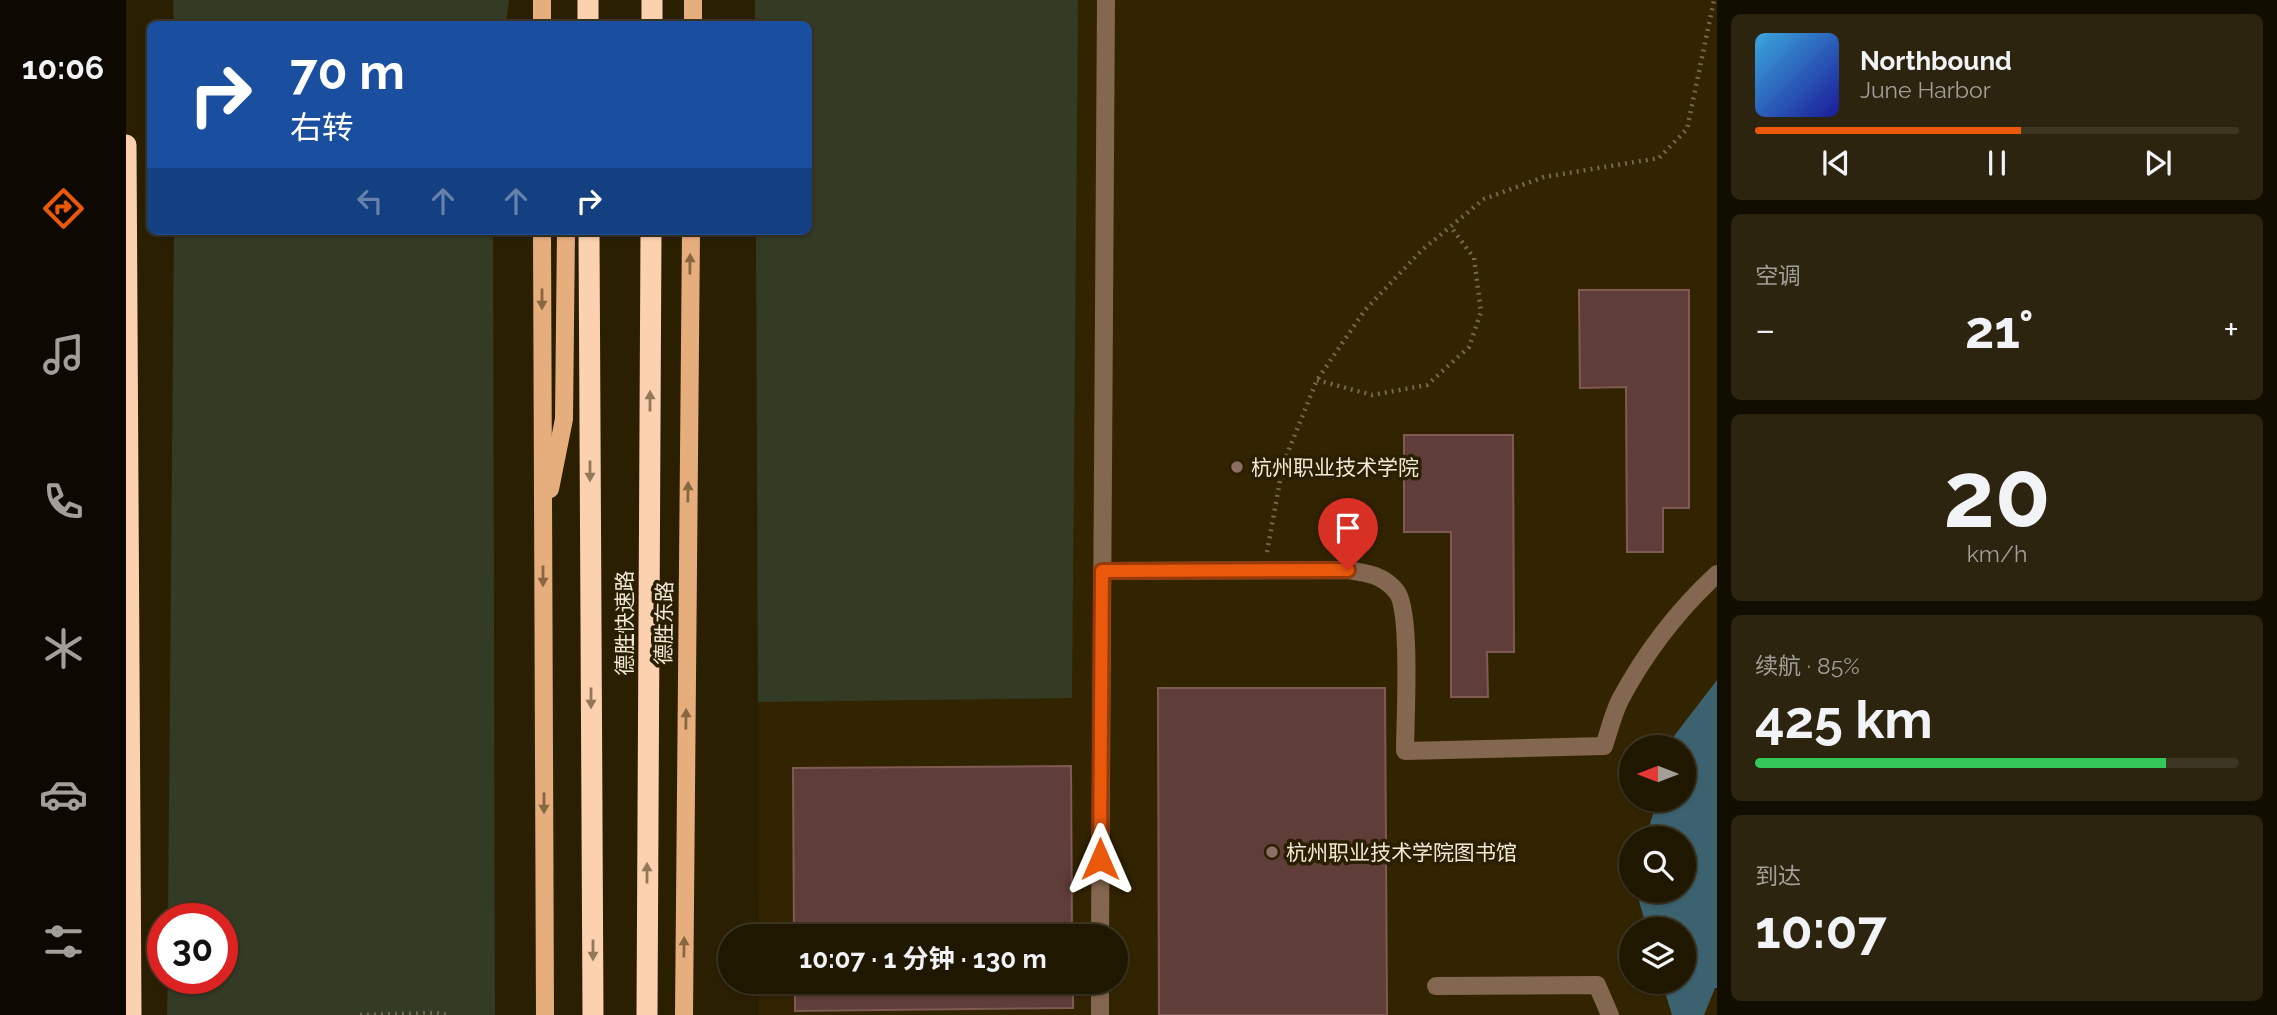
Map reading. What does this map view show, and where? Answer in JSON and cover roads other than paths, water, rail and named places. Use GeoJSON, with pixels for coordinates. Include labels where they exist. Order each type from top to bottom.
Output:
{"type":"FeatureCollection","features":[{"type":"Feature","properties":{"kind":"highway"},"geometry":{"type":"LineString","coordinates":[[588,0],[588,21]]}},
{"type":"Feature","properties":{"kind":"highway"},"geometry":{"type":"LineString","coordinates":[[652,0],[652,21]]}},
{"type":"Feature","properties":{"kind":"highway"},"geometry":{"type":"LineString","coordinates":[[126,145],[131,1015]]}},
{"type":"Feature","properties":{"kind":"highway","name":"德胜快速路"},"geometry":{"type":"LineString","coordinates":[[589,235],[593,1015]]}},
{"type":"Feature","properties":{"kind":"highway","name":"德胜快速路"},"geometry":{"type":"LineString","coordinates":[[646,1015],[650,235]]}},
{"type":"Feature","properties":{"kind":"main road"},"geometry":{"type":"LineString","coordinates":[[542,0],[542,21]]}},
{"type":"Feature","properties":{"kind":"main road"},"geometry":{"type":"LineString","coordinates":[[693,0],[693,21]]}},
{"type":"Feature","properties":{"kind":"main road"},"geometry":{"type":"LineString","coordinates":[[542,235],[545,1015]]}},
{"type":"Feature","properties":{"kind":"main road"},"geometry":{"type":"LineString","coordinates":[[543,525],[564,419],[566,235]]}},
{"type":"Feature","properties":{"kind":"main road","name":"德胜东路"},"geometry":{"type":"LineString","coordinates":[[684,1015],[691,235]]}},
{"type":"Feature","properties":{"kind":"street"},"geometry":{"type":"LineString","coordinates":[[1100,924],[1106,0]]}},
{"type":"Feature","properties":{"kind":"street"},"geometry":{"type":"LineString","coordinates":[[1102,571],[1348,570],[1377,575],[1398,592],[1405,617],[1405,751],[1604,746],[1619,701],[1668,625],[1717,574]]}},
{"type":"Feature","properties":{"kind":"street"},"geometry":{"type":"LineString","coordinates":[[1436,986],[1597,985],[1610,1015]]}},
{"type":"Feature","properties":{"kind":"street"},"geometry":{"type":"LineString","coordinates":[[1100,994],[1100,1015]]}},
{"type":"Feature","properties":{"kind":"water"},"geometry":{"type":"Polygon","coordinates":[[[1717,680],[1717,988],[1704,1015],[1672,1015],[1666,994],[1696,994],[1696,917],[1644,917],[1640,903],[1696,903],[1696,826],[1649,826],[1654,812],[1696,812],[1696,735],[1675,735],[1717,680]]]}},
{"type":"Feature","properties":{"kind":"place","name":"杭州职业技术学院"},"geometry":{"type":"Point","coordinates":[1237,467]}},
{"type":"Feature","properties":{"kind":"place","name":"杭州职业技术学院图书馆"},"geometry":{"type":"Point","coordinates":[1272,852]}}]}
